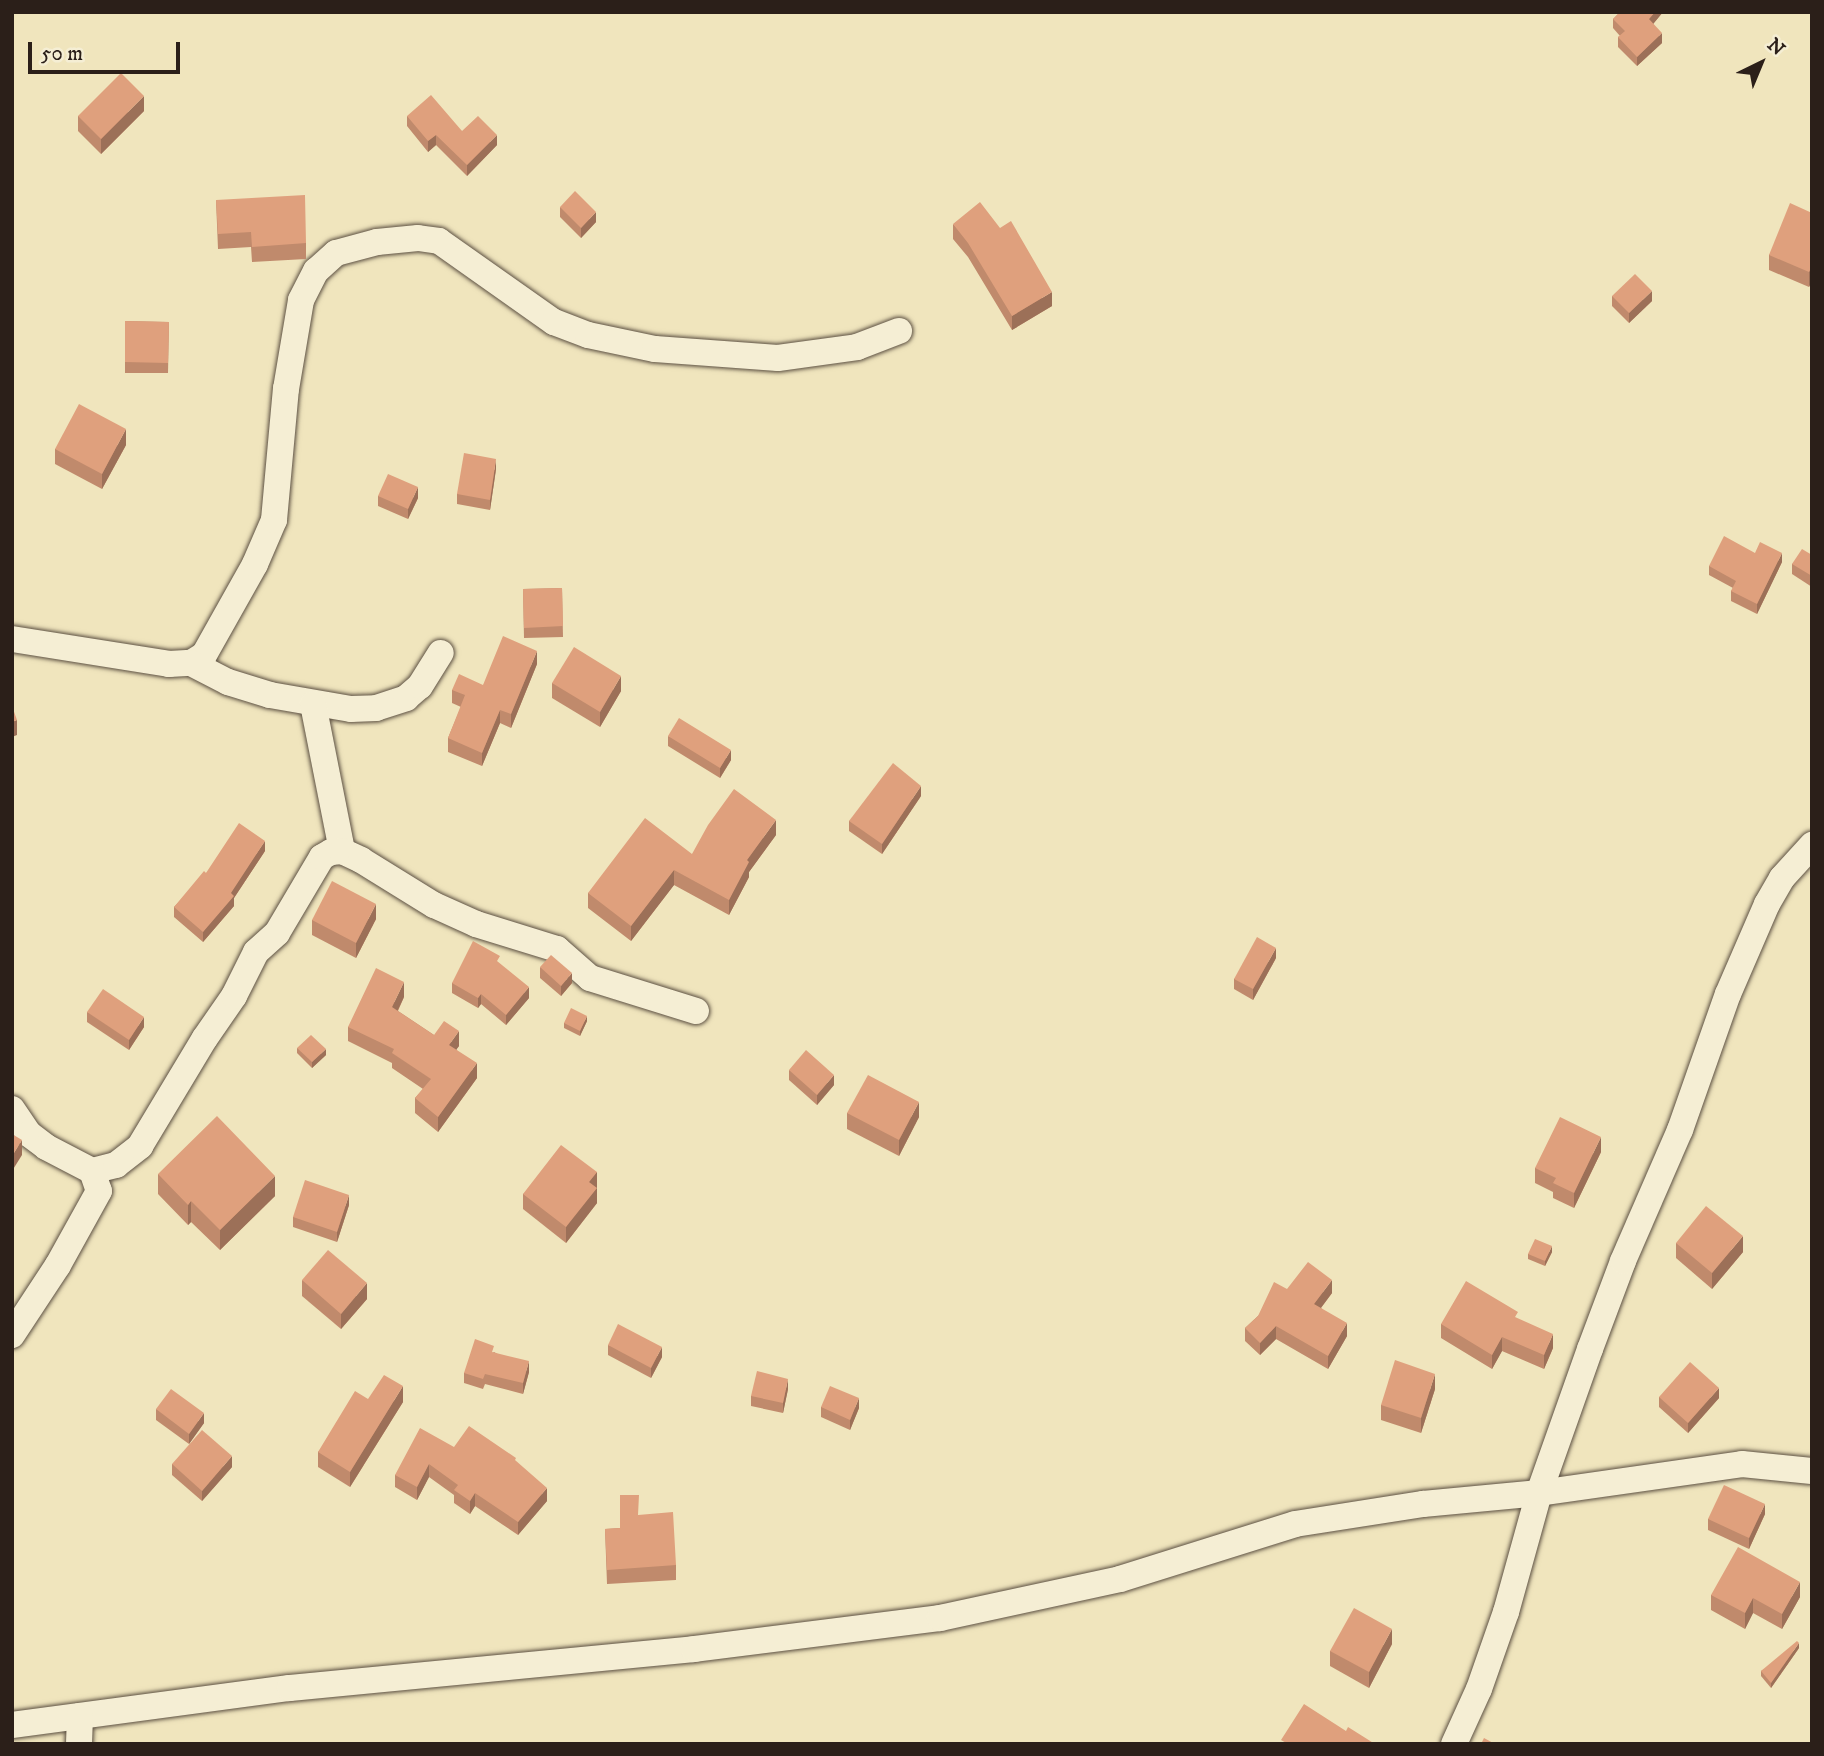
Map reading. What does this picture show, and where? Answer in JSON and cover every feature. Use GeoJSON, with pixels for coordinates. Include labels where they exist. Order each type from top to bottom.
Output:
{"type":"FeatureCollection","features":[{"type":"Feature","properties":{"kind":"street"},"geometry":{"type":"LineString","coordinates":[[191,663],[204,655],[218,635],[271,528],[281,461],[292,341],[301,300],[316,271],[335,253],[377,242],[418,238],[439,241],[554,322],[588,335],[655,348],[778,358],[857,346],[899,331]]}},
{"type":"Feature","properties":{"kind":"street"},"geometry":{"type":"LineString","coordinates":[[12,639],[131,659],[191,663],[228,682],[313,704],[352,709],[376,708],[407,698],[419,686],[441,653]]}},
{"type":"Feature","properties":{"kind":"street"},"geometry":{"type":"LineString","coordinates":[[313,704],[342,851]]}},
{"type":"Feature","properties":{"kind":"street"},"geometry":{"type":"LineString","coordinates":[[1454,1744],[1479,1689],[1506,1612],[1539,1493],[1609,1299],[1680,1130],[1728,994],[1767,904],[1782,878],[1812,845]]}},
{"type":"Feature","properties":{"kind":"street"},"geometry":{"type":"LineString","coordinates":[[12,1109],[29,1134],[46,1147],[92,1171],[116,1165],[140,1146],[205,1038],[234,996],[256,952],[277,933],[322,857],[342,851],[379,870],[434,905],[476,924],[557,950],[590,978],[696,1011]]}},
{"type":"Feature","properties":{"kind":"street"},"geometry":{"type":"LineString","coordinates":[[12,1335],[93,1206],[99,1191],[92,1171]]}},
{"type":"Feature","properties":{"kind":"street"},"geometry":{"type":"LineString","coordinates":[[12,1725],[290,1688],[694,1648],[940,1618],[1120,1579],[1295,1524],[1423,1504],[1539,1493],[1742,1464],[1812,1471]]}},
{"type":"Feature","properties":{"kind":"street"},"geometry":{"type":"LineString","coordinates":[[79,1744],[80,1716]]}},
{"type":"Feature","properties":{"kind":"building"},"geometry":{"type":"Polygon","coordinates":[[[1620,12],[1655,12],[1649,19],[1662,33],[1637,57],[1618,37],[1625,31],[1613,19],[1620,12]]]}},
{"type":"Feature","properties":{"kind":"building"},"geometry":{"type":"Polygon","coordinates":[[[121,73],[144,96],[101,139],[78,116],[121,73]]]}},
{"type":"Feature","properties":{"kind":"building"},"geometry":{"type":"Polygon","coordinates":[[[431,95],[462,131],[478,116],[497,135],[467,165],[436,135],[428,141],[407,116],[431,95]]]}},
{"type":"Feature","properties":{"kind":"building"},"geometry":{"type":"Polygon","coordinates":[[[575,191],[596,212],[581,228],[560,207],[575,191]]]}},
{"type":"Feature","properties":{"kind":"building"},"geometry":{"type":"Polygon","coordinates":[[[305,195],[306,243],[252,247],[251,232],[218,234],[216,200],[305,195]]]}},
{"type":"Feature","properties":{"kind":"building"},"geometry":{"type":"Polygon","coordinates":[[[980,202],[1000,228],[1011,221],[1052,292],[1012,316],[968,243],[953,224],[980,202]]]}},
{"type":"Feature","properties":{"kind":"building"},"geometry":{"type":"Polygon","coordinates":[[[1790,203],[1812,213],[1812,266],[1809,272],[1769,255],[1790,203]]]}},
{"type":"Feature","properties":{"kind":"building"},"geometry":{"type":"Polygon","coordinates":[[[1635,274],[1652,291],[1629,313],[1612,296],[1635,274]]]}},
{"type":"Feature","properties":{"kind":"building"},"geometry":{"type":"Polygon","coordinates":[[[125,321],[169,322],[168,363],[125,362],[125,321]]]}},
{"type":"Feature","properties":{"kind":"building"},"geometry":{"type":"Polygon","coordinates":[[[79,404],[126,429],[102,474],[55,449],[79,404]]]}},
{"type":"Feature","properties":{"kind":"building"},"geometry":{"type":"Polygon","coordinates":[[[464,453],[496,459],[490,500],[457,494],[464,453]]]}},
{"type":"Feature","properties":{"kind":"building"},"geometry":{"type":"Polygon","coordinates":[[[388,474],[418,487],[408,509],[378,496],[388,474]]]}},
{"type":"Feature","properties":{"kind":"building"},"geometry":{"type":"Polygon","coordinates":[[[1724,536],[1755,553],[1760,542],[1782,553],[1757,604],[1731,591],[1736,581],[1709,566],[1724,536]]]}},
{"type":"Feature","properties":{"kind":"building"},"geometry":{"type":"Polygon","coordinates":[[[1802,549],[1812,555],[1812,576],[1792,564],[1802,549]]]}},
{"type":"Feature","properties":{"kind":"building"},"geometry":{"type":"Polygon","coordinates":[[[562,588],[563,626],[524,628],[523,589],[562,588]]]}},
{"type":"Feature","properties":{"kind":"building"},"geometry":{"type":"Polygon","coordinates":[[[503,636],[537,651],[511,714],[500,710],[482,753],[448,738],[465,695],[452,690],[459,674],[483,685],[503,636]]]}},
{"type":"Feature","properties":{"kind":"building"},"geometry":{"type":"Polygon","coordinates":[[[574,647],[621,676],[600,712],[552,683],[574,647]]]}},
{"type":"Feature","properties":{"kind":"building"},"geometry":{"type":"Polygon","coordinates":[[[12,706],[17,720],[12,722],[12,706]]]}},
{"type":"Feature","properties":{"kind":"building"},"geometry":{"type":"Polygon","coordinates":[[[679,718],[731,750],[720,768],[668,736],[679,718]]]}},
{"type":"Feature","properties":{"kind":"building"},"geometry":{"type":"Polygon","coordinates":[[[893,763],[921,786],[882,844],[849,821],[893,763]]]}},
{"type":"Feature","properties":{"kind":"building"},"geometry":{"type":"Polygon","coordinates":[[[734,789],[776,820],[747,860],[749,862],[729,900],[674,870],[631,926],[588,893],[645,818],[692,854],[708,825],[734,789]]]}},
{"type":"Feature","properties":{"kind":"building"},"geometry":{"type":"Polygon","coordinates":[[[239,823],[265,841],[231,893],[234,896],[203,932],[174,907],[204,871],[206,873],[239,823]]]}},
{"type":"Feature","properties":{"kind":"building"},"geometry":{"type":"Polygon","coordinates":[[[332,881],[376,904],[356,943],[312,920],[332,881]]]}},
{"type":"Feature","properties":{"kind":"building"},"geometry":{"type":"Polygon","coordinates":[[[1257,937],[1276,948],[1253,989],[1234,979],[1257,937]]]}},
{"type":"Feature","properties":{"kind":"building"},"geometry":{"type":"Polygon","coordinates":[[[473,941],[500,956],[497,961],[529,987],[506,1015],[481,994],[478,998],[452,983],[473,941]]]}},
{"type":"Feature","properties":{"kind":"building"},"geometry":{"type":"Polygon","coordinates":[[[551,955],[572,973],[561,986],[540,967],[551,955]]]}},
{"type":"Feature","properties":{"kind":"building"},"geometry":{"type":"Polygon","coordinates":[[[376,968],[404,982],[392,1007],[434,1035],[444,1021],[459,1031],[449,1045],[477,1063],[438,1117],[415,1098],[431,1079],[392,1053],[394,1049],[348,1027],[376,968]]]}},
{"type":"Feature","properties":{"kind":"building"},"geometry":{"type":"Polygon","coordinates":[[[103,989],[144,1017],[129,1040],[87,1012],[103,989]]]}},
{"type":"Feature","properties":{"kind":"building"},"geometry":{"type":"Polygon","coordinates":[[[571,1008],[587,1016],[580,1031],[564,1023],[571,1008]]]}},
{"type":"Feature","properties":{"kind":"building"},"geometry":{"type":"Polygon","coordinates":[[[311,1035],[326,1049],[312,1062],[297,1048],[311,1035]]]}},
{"type":"Feature","properties":{"kind":"building"},"geometry":{"type":"Polygon","coordinates":[[[806,1050],[834,1075],[817,1095],[789,1070],[806,1050]]]}},
{"type":"Feature","properties":{"kind":"building"},"geometry":{"type":"Polygon","coordinates":[[[868,1075],[919,1102],[899,1140],[847,1113],[868,1075]]]}},
{"type":"Feature","properties":{"kind":"building"},"geometry":{"type":"Polygon","coordinates":[[[217,1116],[275,1176],[220,1230],[191,1201],[188,1205],[158,1174],[217,1116]]]}},
{"type":"Feature","properties":{"kind":"building"},"geometry":{"type":"Polygon","coordinates":[[[1560,1117],[1601,1137],[1574,1193],[1553,1183],[1556,1178],[1535,1168],[1560,1117]]]}},
{"type":"Feature","properties":{"kind":"building"},"geometry":{"type":"Polygon","coordinates":[[[12,1134],[22,1140],[12,1156],[12,1134]]]}},
{"type":"Feature","properties":{"kind":"building"},"geometry":{"type":"Polygon","coordinates":[[[561,1145],[597,1172],[589,1182],[597,1188],[566,1227],[523,1194],[561,1145]]]}},
{"type":"Feature","properties":{"kind":"building"},"geometry":{"type":"Polygon","coordinates":[[[305,1180],[349,1195],[337,1232],[293,1217],[305,1180]]]}},
{"type":"Feature","properties":{"kind":"building"},"geometry":{"type":"Polygon","coordinates":[[[1706,1206],[1743,1236],[1712,1273],[1676,1243],[1706,1206]]]}},
{"type":"Feature","properties":{"kind":"building"},"geometry":{"type":"Polygon","coordinates":[[[1535,1239],[1552,1246],[1545,1261],[1528,1254],[1535,1239]]]}},
{"type":"Feature","properties":{"kind":"building"},"geometry":{"type":"Polygon","coordinates":[[[328,1250],[367,1283],[341,1314],[302,1280],[328,1250]]]}},
{"type":"Feature","properties":{"kind":"building"},"geometry":{"type":"Polygon","coordinates":[[[1308,1262],[1332,1280],[1314,1304],[1347,1323],[1328,1356],[1276,1326],[1260,1343],[1245,1328],[1258,1316],[1274,1282],[1287,1289],[1308,1262]]]}},
{"type":"Feature","properties":{"kind":"building"},"geometry":{"type":"Polygon","coordinates":[[[1466,1281],[1518,1312],[1515,1317],[1553,1334],[1544,1355],[1502,1337],[1492,1355],[1441,1324],[1466,1281]]]}},
{"type":"Feature","properties":{"kind":"building"},"geometry":{"type":"Polygon","coordinates":[[[618,1324],[662,1347],[651,1368],[608,1345],[618,1324]]]}},
{"type":"Feature","properties":{"kind":"building"},"geometry":{"type":"Polygon","coordinates":[[[475,1339],[494,1346],[492,1352],[529,1361],[523,1383],[485,1374],[483,1379],[464,1373],[475,1339]]]}},
{"type":"Feature","properties":{"kind":"building"},"geometry":{"type":"Polygon","coordinates":[[[1395,1360],[1435,1374],[1421,1418],[1381,1405],[1395,1360]]]}},
{"type":"Feature","properties":{"kind":"building"},"geometry":{"type":"Polygon","coordinates":[[[1690,1362],[1719,1388],[1688,1423],[1659,1397],[1690,1362]]]}},
{"type":"Feature","properties":{"kind":"building"},"geometry":{"type":"Polygon","coordinates":[[[757,1371],[788,1379],[783,1403],[751,1396],[757,1371]]]}},
{"type":"Feature","properties":{"kind":"building"},"geometry":{"type":"Polygon","coordinates":[[[384,1375],[403,1386],[350,1472],[318,1452],[355,1391],[368,1399],[384,1375]]]}},
{"type":"Feature","properties":{"kind":"building"},"geometry":{"type":"Polygon","coordinates":[[[830,1386],[859,1398],[850,1420],[821,1407],[830,1386]]]}},
{"type":"Feature","properties":{"kind":"building"},"geometry":{"type":"Polygon","coordinates":[[[171,1389],[204,1413],[189,1434],[156,1409],[171,1389]]]}},
{"type":"Feature","properties":{"kind":"building"},"geometry":{"type":"Polygon","coordinates":[[[469,1426],[516,1458],[515,1460],[547,1488],[518,1522],[475,1493],[470,1501],[454,1490],[458,1485],[429,1464],[417,1487],[395,1475],[420,1428],[454,1447],[469,1426]]]}},
{"type":"Feature","properties":{"kind":"building"},"geometry":{"type":"Polygon","coordinates":[[[202,1430],[232,1456],[202,1491],[172,1464],[202,1430]]]}},
{"type":"Feature","properties":{"kind":"building"},"geometry":{"type":"Polygon","coordinates":[[[1724,1485],[1765,1504],[1749,1538],[1708,1519],[1724,1485]]]}},
{"type":"Feature","properties":{"kind":"building"},"geometry":{"type":"Polygon","coordinates":[[[620,1495],[639,1495],[638,1515],[673,1512],[676,1565],[607,1570],[605,1529],[620,1528],[620,1495]]]}},
{"type":"Feature","properties":{"kind":"building"},"geometry":{"type":"Polygon","coordinates":[[[1738,1547],[1800,1582],[1782,1614],[1753,1598],[1745,1613],[1711,1595],[1738,1547]]]}},
{"type":"Feature","properties":{"kind":"building"},"geometry":{"type":"Polygon","coordinates":[[[1354,1608],[1392,1629],[1369,1672],[1330,1651],[1354,1608]]]}},
{"type":"Feature","properties":{"kind":"building"},"geometry":{"type":"Polygon","coordinates":[[[1797,1641],[1799,1643],[1771,1683],[1761,1671],[1797,1641]]]}},
{"type":"Feature","properties":{"kind":"building"},"geometry":{"type":"Polygon","coordinates":[[[1304,1704],[1346,1731],[1348,1727],[1375,1744],[1288,1744],[1281,1740],[1304,1704]]]}},
{"type":"Feature","properties":{"kind":"building"},"geometry":{"type":"Polygon","coordinates":[[[1484,1738],[1495,1744],[1481,1744],[1484,1738]]]}}]}
